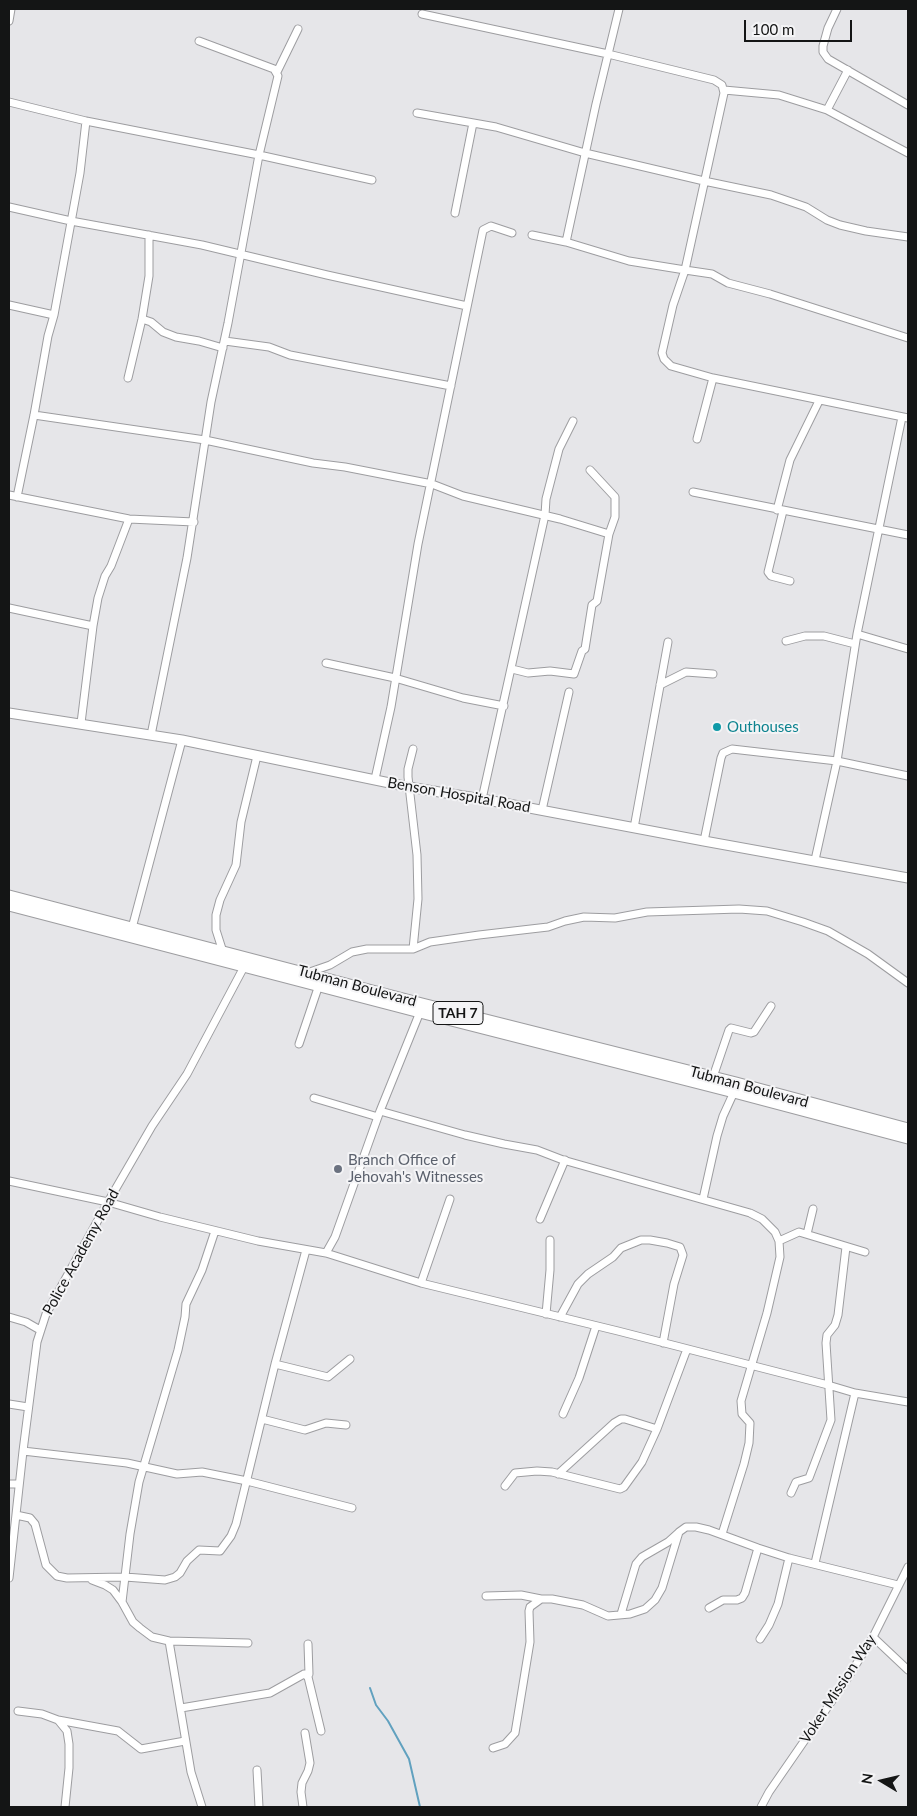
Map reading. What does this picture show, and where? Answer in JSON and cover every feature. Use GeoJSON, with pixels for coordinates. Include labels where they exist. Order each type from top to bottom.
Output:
{"type":"FeatureCollection","features":[{"type":"Feature","properties":{"kind":"highway","name":"Tubman Boulevard"},"geometry":{"type":"LineString","coordinates":[[9,896],[223,952],[247,962],[320,985],[420,1012],[908,1138]]}},
{"type":"Feature","properties":{"kind":"highway","name":"Tubman Boulevard"},"geometry":{"type":"LineString","coordinates":[[9,905],[247,962],[307,973],[908,1129]]}},
{"type":"Feature","properties":{"kind":"street"},"geometry":{"type":"LineString","coordinates":[[9,21],[12,9]]}},
{"type":"Feature","properties":{"kind":"street"},"geometry":{"type":"LineString","coordinates":[[566,242],[619,9]]}},
{"type":"Feature","properties":{"kind":"street"},"geometry":{"type":"LineString","coordinates":[[837,9],[828,28],[824,52],[828,59],[908,105]]}},
{"type":"Feature","properties":{"kind":"street"},"geometry":{"type":"LineString","coordinates":[[422,14],[608,54],[714,80],[722,86],[724,93],[685,270],[673,305],[662,353],[664,359],[671,366],[713,378],[905,418],[878,529],[855,644],[837,762],[815,860]]}},
{"type":"Feature","properties":{"kind":"street"},"geometry":{"type":"LineString","coordinates":[[152,735],[194,522],[211,402],[224,345],[259,155],[278,76],[277,72],[298,29]]}},
{"type":"Feature","properties":{"kind":"street"},"geometry":{"type":"LineString","coordinates":[[199,41],[274,68],[277,72]]}},
{"type":"Feature","properties":{"kind":"street"},"geometry":{"type":"LineString","coordinates":[[827,110],[848,70]]}},
{"type":"Feature","properties":{"kind":"street"},"geometry":{"type":"LineString","coordinates":[[724,93],[724,90],[779,95],[827,110],[908,153]]}},
{"type":"Feature","properties":{"kind":"street"},"geometry":{"type":"LineString","coordinates":[[9,102],[86,121],[259,155],[372,180]]}},
{"type":"Feature","properties":{"kind":"street"},"geometry":{"type":"LineString","coordinates":[[417,113],[496,127],[585,153],[755,191],[806,207],[827,220],[840,225],[866,232],[908,237]]}},
{"type":"Feature","properties":{"kind":"street"},"geometry":{"type":"LineString","coordinates":[[17,496],[48,336],[54,315],[80,173],[86,121]]}},
{"type":"Feature","properties":{"kind":"street"},"geometry":{"type":"LineString","coordinates":[[455,213],[473,123]]}},
{"type":"Feature","properties":{"kind":"street"},"geometry":{"type":"LineString","coordinates":[[9,207],[241,254],[467,306]]}},
{"type":"Feature","properties":{"kind":"street"},"geometry":{"type":"LineString","coordinates":[[375,780],[418,544],[432,484],[439,439],[483,230],[491,226],[512,233]]}},
{"type":"Feature","properties":{"kind":"street"},"geometry":{"type":"LineString","coordinates":[[128,378],[142,319],[149,276],[149,235]]}},
{"type":"Feature","properties":{"kind":"street"},"geometry":{"type":"LineString","coordinates":[[532,235],[566,242],[629,261],[712,274],[728,283],[770,294],[908,338]]}},
{"type":"Feature","properties":{"kind":"street"},"geometry":{"type":"LineString","coordinates":[[9,305],[54,315]]}},
{"type":"Feature","properties":{"kind":"street"},"geometry":{"type":"LineString","coordinates":[[142,319],[150,322],[163,332],[176,337],[224,345],[269,346],[290,355],[451,386]]}},
{"type":"Feature","properties":{"kind":"street"},"geometry":{"type":"LineString","coordinates":[[697,439],[713,378]]}},
{"type":"Feature","properties":{"kind":"street"},"geometry":{"type":"LineString","coordinates":[[790,581],[771,576],[768,572],[790,460],[818,401]]}},
{"type":"Feature","properties":{"kind":"street"},"geometry":{"type":"LineString","coordinates":[[34,415],[205,440],[313,463],[345,467],[432,484],[463,496],[545,515],[609,534]]}},
{"type":"Feature","properties":{"kind":"street"},"geometry":{"type":"LineString","coordinates":[[482,799],[512,670],[553,470],[559,449],[574,421]]}},
{"type":"Feature","properties":{"kind":"street"},"geometry":{"type":"LineString","coordinates":[[512,670],[528,673],[550,671],[574,674],[582,651],[585,649],[592,605],[598,601],[609,534],[615,517],[615,497],[590,470]]}},
{"type":"Feature","properties":{"kind":"street"},"geometry":{"type":"LineString","coordinates":[[693,492],[780,511],[908,535]]}},
{"type":"Feature","properties":{"kind":"street"},"geometry":{"type":"LineString","coordinates":[[9,495],[129,519],[194,522]]}},
{"type":"Feature","properties":{"kind":"street"},"geometry":{"type":"LineString","coordinates":[[81,723],[98,598],[105,576],[129,519]]}},
{"type":"Feature","properties":{"kind":"street"},"geometry":{"type":"LineString","coordinates":[[9,608],[93,626]]}},
{"type":"Feature","properties":{"kind":"street"},"geometry":{"type":"LineString","coordinates":[[857,634],[908,649]]}},
{"type":"Feature","properties":{"kind":"street"},"geometry":{"type":"LineString","coordinates":[[786,641],[805,636],[824,636],[855,644]]}},
{"type":"Feature","properties":{"kind":"street"},"geometry":{"type":"LineString","coordinates":[[634,828],[668,642]]}},
{"type":"Feature","properties":{"kind":"street"},"geometry":{"type":"LineString","coordinates":[[326,663],[395,678],[463,698],[504,706]]}},
{"type":"Feature","properties":{"kind":"street"},"geometry":{"type":"LineString","coordinates":[[660,685],[686,672],[713,674]]}},
{"type":"Feature","properties":{"kind":"street"},"geometry":{"type":"LineString","coordinates":[[542,810],[569,692]]}},
{"type":"Feature","properties":{"kind":"street","name":"Benson Hospital Road"},"geometry":{"type":"LineString","coordinates":[[9,713],[182,740],[409,787],[908,878]]}},
{"type":"Feature","properties":{"kind":"street"},"geometry":{"type":"LineString","coordinates":[[132,928],[182,740]]}},
{"type":"Feature","properties":{"kind":"street"},"geometry":{"type":"LineString","coordinates":[[413,749],[408,769],[417,882],[416,924],[413,949]]}},
{"type":"Feature","properties":{"kind":"street"},"geometry":{"type":"LineString","coordinates":[[704,841],[721,758],[723,753],[728,750],[741,749],[837,762],[908,776]]}},
{"type":"Feature","properties":{"kind":"street"},"geometry":{"type":"LineString","coordinates":[[223,952],[216,930],[216,915],[220,900],[236,865],[241,822],[257,756]]}},
{"type":"Feature","properties":{"kind":"street"},"geometry":{"type":"LineString","coordinates":[[307,973],[330,965],[352,952],[367,949],[413,949],[430,942],[548,928],[565,921],[584,917],[615,918],[647,912],[739,909],[767,912],[828,931],[868,954],[908,983]]}},
{"type":"Feature","properties":{"kind":"street","name":"Police Academy Road"},"geometry":{"type":"LineString","coordinates":[[9,1578],[22,1451],[37,1342],[46,1314],[152,1126],[187,1074],[247,962]]}},
{"type":"Feature","properties":{"kind":"street"},"geometry":{"type":"LineString","coordinates":[[299,1044],[320,985]]}},
{"type":"Feature","properties":{"kind":"street"},"geometry":{"type":"LineString","coordinates":[[713,1077],[729,1030],[731,1028],[754,1032],[771,1006]]}},
{"type":"Feature","properties":{"kind":"street"},"geometry":{"type":"LineString","coordinates":[[326,1253],[335,1237],[379,1114],[420,1012]]}},
{"type":"Feature","properties":{"kind":"street"},"geometry":{"type":"LineString","coordinates":[[703,1199],[717,1136],[723,1116],[734,1092]]}},
{"type":"Feature","properties":{"kind":"street"},"geometry":{"type":"LineString","coordinates":[[314,1098],[494,1142],[537,1150],[565,1160],[750,1213],[762,1220],[775,1232],[780,1256],[767,1313],[741,1401],[742,1414],[750,1423],[749,1443],[722,1534]]}},
{"type":"Feature","properties":{"kind":"street"},"geometry":{"type":"LineString","coordinates":[[540,1219],[565,1160]]}},
{"type":"Feature","properties":{"kind":"street"},"geometry":{"type":"LineString","coordinates":[[9,1181],[108,1202],[215,1231],[326,1253],[421,1283],[751,1365],[855,1393],[908,1402]]}},
{"type":"Feature","properties":{"kind":"street"},"geometry":{"type":"LineString","coordinates":[[421,1283],[450,1199]]}},
{"type":"Feature","properties":{"kind":"street"},"geometry":{"type":"LineString","coordinates":[[807,1234],[813,1209]]}},
{"type":"Feature","properties":{"kind":"street"},"geometry":{"type":"LineString","coordinates":[[122,1602],[139,1482],[178,1350],[186,1304],[202,1270],[215,1231]]}},
{"type":"Feature","properties":{"kind":"street"},"geometry":{"type":"LineString","coordinates":[[778,1240],[796,1232],[865,1252]]}},
{"type":"Feature","properties":{"kind":"street"},"geometry":{"type":"LineString","coordinates":[[546,1314],[550,1270],[550,1240]]}},
{"type":"Feature","properties":{"kind":"street"},"geometry":{"type":"LineString","coordinates":[[560,1317],[578,1284],[588,1274],[613,1257],[621,1248],[641,1240],[667,1243],[680,1247],[683,1255],[674,1284],[663,1343]]}},
{"type":"Feature","properties":{"kind":"street"},"geometry":{"type":"LineString","coordinates":[[790,1493],[796,1482],[809,1478],[831,1420],[826,1353],[827,1335],[835,1325],[838,1315],[846,1247]]}},
{"type":"Feature","properties":{"kind":"street"},"geometry":{"type":"LineString","coordinates":[[16,1515],[30,1518],[35,1524],[44,1559],[50,1571],[57,1576],[67,1578],[125,1576],[165,1580],[175,1578],[187,1561],[199,1550],[220,1551],[231,1536],[236,1524],[275,1364],[306,1250]]}},
{"type":"Feature","properties":{"kind":"street"},"geometry":{"type":"LineString","coordinates":[[9,1317],[26,1322],[40,1330]]}},
{"type":"Feature","properties":{"kind":"street"},"geometry":{"type":"LineString","coordinates":[[564,1414],[579,1378],[596,1326]]}},
{"type":"Feature","properties":{"kind":"street"},"geometry":{"type":"LineString","coordinates":[[505,1486],[515,1473],[537,1471],[558,1474],[620,1489],[624,1487],[642,1462],[657,1429],[687,1349]]}},
{"type":"Feature","properties":{"kind":"street"},"geometry":{"type":"LineString","coordinates":[[275,1364],[328,1377],[350,1358]]}},
{"type":"Feature","properties":{"kind":"street"},"geometry":{"type":"LineString","coordinates":[[815,1563],[855,1393]]}},
{"type":"Feature","properties":{"kind":"street"},"geometry":{"type":"LineString","coordinates":[[9,1404],[28,1407]]}},
{"type":"Feature","properties":{"kind":"street"},"geometry":{"type":"LineString","coordinates":[[262,1419],[305,1430],[326,1423],[346,1425]]}},
{"type":"Feature","properties":{"kind":"street"},"geometry":{"type":"LineString","coordinates":[[558,1474],[614,1423],[622,1419],[657,1429]]}},
{"type":"Feature","properties":{"kind":"street"},"geometry":{"type":"LineString","coordinates":[[22,1451],[144,1467],[177,1474],[202,1472],[247,1481],[352,1508]]}},
{"type":"Feature","properties":{"kind":"street"},"geometry":{"type":"LineString","coordinates":[[9,1484],[19,1484]]}},
{"type":"Feature","properties":{"kind":"street"},"geometry":{"type":"LineString","coordinates":[[621,1614],[636,1564],[642,1557],[668,1542],[686,1527],[696,1527],[722,1534],[789,1558],[898,1585]]}},
{"type":"Feature","properties":{"kind":"street"},"geometry":{"type":"LineString","coordinates":[[486,1596],[521,1594],[583,1605],[608,1616],[630,1614],[645,1609],[655,1600],[662,1588],[679,1532]]}},
{"type":"Feature","properties":{"kind":"street"},"geometry":{"type":"LineString","coordinates":[[709,1608],[723,1600],[742,1598],[758,1548]]}},
{"type":"Feature","properties":{"kind":"street"},"geometry":{"type":"LineString","coordinates":[[760,1639],[769,1625],[778,1604],[789,1558]]}},
{"type":"Feature","properties":{"kind":"street","name":"Voker Mission Way"},"geometry":{"type":"LineString","coordinates":[[761,1807],[769,1792],[824,1714],[873,1637],[908,1567]]}},
{"type":"Feature","properties":{"kind":"street"},"geometry":{"type":"LineString","coordinates":[[81,1578],[105,1585],[113,1590],[134,1622],[152,1637],[168,1642],[248,1643]]}},
{"type":"Feature","properties":{"kind":"street"},"geometry":{"type":"LineString","coordinates":[[493,1748],[505,1744],[515,1733],[530,1642],[529,1611],[533,1604],[541,1599]]}},
{"type":"Feature","properties":{"kind":"street"},"geometry":{"type":"LineString","coordinates":[[873,1637],[908,1670]]}},
{"type":"Feature","properties":{"kind":"street"},"geometry":{"type":"LineString","coordinates":[[168,1642],[194,1783],[202,1807]]}},
{"type":"Feature","properties":{"kind":"street"},"geometry":{"type":"LineString","coordinates":[[181,1708],[270,1693],[304,1674],[310,1674],[308,1644]]}},
{"type":"Feature","properties":{"kind":"street"},"geometry":{"type":"LineString","coordinates":[[304,1674],[308,1678],[321,1731]]}},
{"type":"Feature","properties":{"kind":"street"},"geometry":{"type":"LineString","coordinates":[[18,1710],[42,1714],[58,1720],[118,1731],[141,1749],[186,1741]]}},
{"type":"Feature","properties":{"kind":"street"},"geometry":{"type":"LineString","coordinates":[[58,1720],[67,1731],[69,1744],[69,1768],[65,1807]]}},
{"type":"Feature","properties":{"kind":"street"},"geometry":{"type":"LineString","coordinates":[[303,1807],[302,1783],[310,1763],[305,1733]]}},
{"type":"Feature","properties":{"kind":"street"},"geometry":{"type":"LineString","coordinates":[[257,1770],[259,1807]]}},
{"type":"Feature","properties":{"kind":"waterway"},"geometry":{"type":"LineString","coordinates":[[370,1688],[376,1705],[388,1721],[409,1759],[420,1807]]}},
{"type":"Feature","properties":{"kind":"place","name":"Outhouses"},"geometry":{"type":"Point","coordinates":[717,727]}},
{"type":"Feature","properties":{"kind":"place","name":"Branch Office of Jehovah's Witnesses"},"geometry":{"type":"Point","coordinates":[338,1169]}}]}
